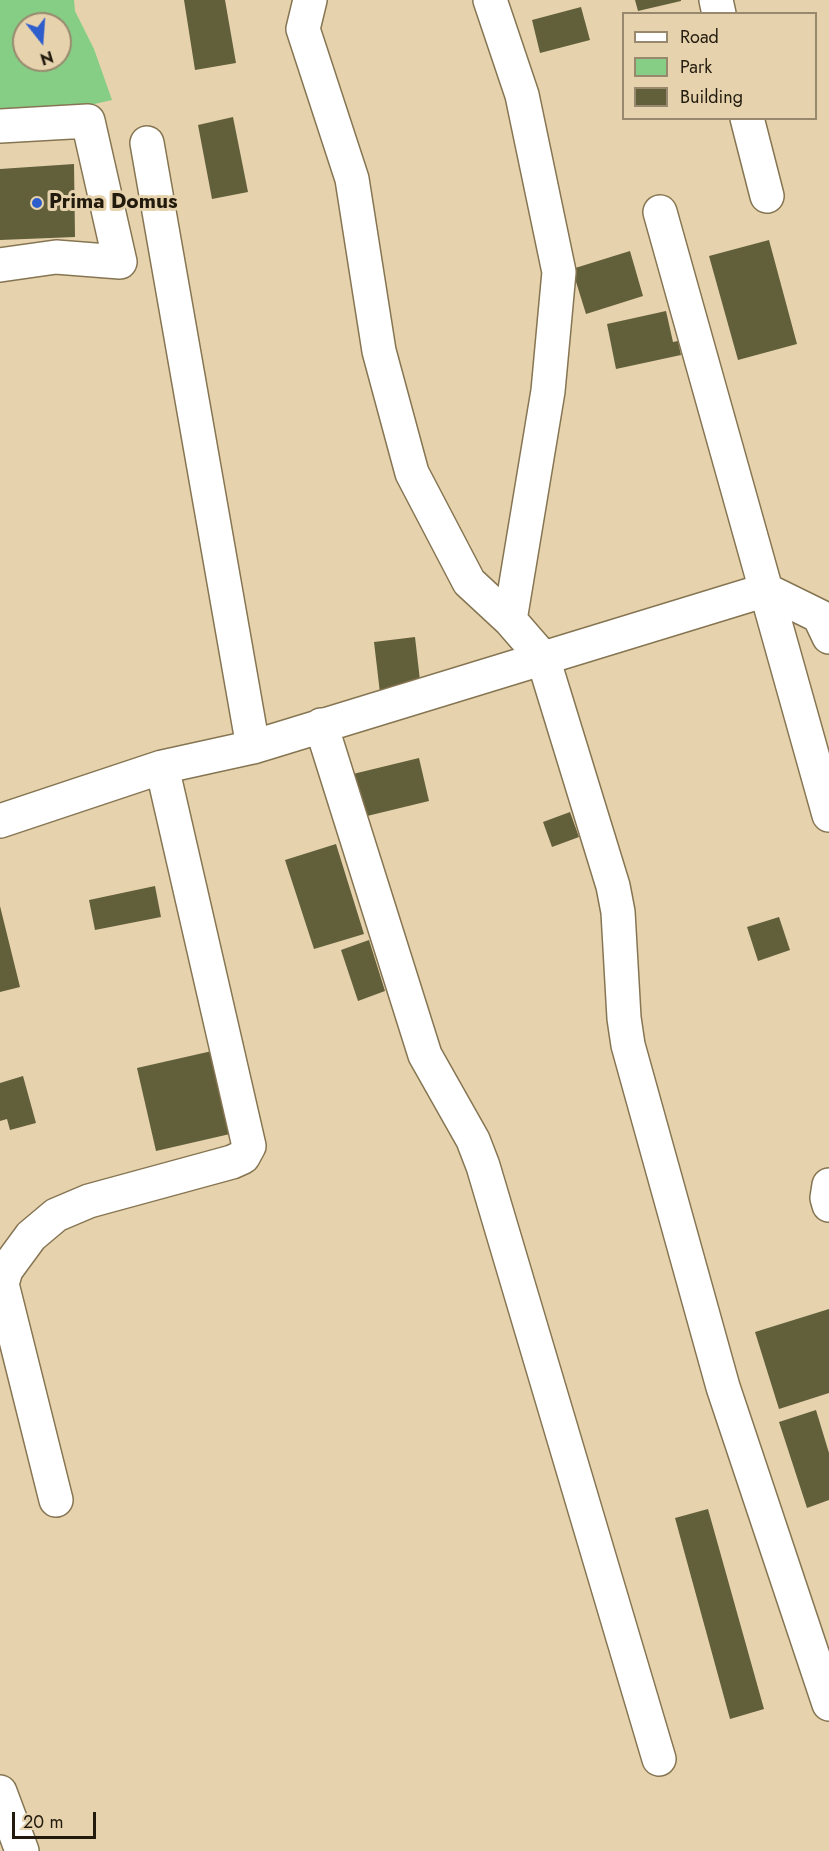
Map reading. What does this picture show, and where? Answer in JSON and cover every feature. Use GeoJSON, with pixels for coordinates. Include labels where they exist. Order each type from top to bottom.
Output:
{"type":"FeatureCollection","features":[{"type":"Feature","properties":{"kind":"street"},"geometry":{"type":"LineString","coordinates":[[310,0],[303,29],[352,179],[379,351],[412,473],[469,582],[510,620],[543,658],[613,886],[618,912],[624,1018],[628,1045],[723,1387],[829,1704]]}},
{"type":"Feature","properties":{"kind":"street"},"geometry":{"type":"LineString","coordinates":[[490,0],[522,96],[559,272],[548,392],[510,620]]}},
{"type":"Feature","properties":{"kind":"street"},"geometry":{"type":"LineString","coordinates":[[748,120],[767,196]]}},
{"type":"Feature","properties":{"kind":"street"},"geometry":{"type":"LineString","coordinates":[[0,126],[88,121],[120,262],[56,257],[0,265]]}},
{"type":"Feature","properties":{"kind":"street"},"geometry":{"type":"LineString","coordinates":[[147,143],[253,747]]}},
{"type":"Feature","properties":{"kind":"street"},"geometry":{"type":"LineString","coordinates":[[660,212],[829,815]]}},
{"type":"Feature","properties":{"kind":"street"},"geometry":{"type":"LineString","coordinates":[[0,821],[162,766],[253,747],[766,590],[819,616],[829,637]]}},
{"type":"Feature","properties":{"kind":"street"},"geometry":{"type":"LineString","coordinates":[[321,725],[425,1054],[473,1140],[490,1185],[659,1759]]}},
{"type":"Feature","properties":{"kind":"street"},"geometry":{"type":"LineString","coordinates":[[56,1500],[2,1284],[6,1270],[31,1236],[56,1215],[88,1201],[232,1162],[243,1157],[249,1146],[162,766]]}},
{"type":"Feature","properties":{"kind":"street"},"geometry":{"type":"LineString","coordinates":[[829,1185],[827,1198],[829,1205]]}},
{"type":"Feature","properties":{"kind":"street"},"geometry":{"type":"LineString","coordinates":[[0,1792],[22,1851]]}},
{"type":"Feature","properties":{"kind":"green space"},"geometry":{"type":"Polygon","coordinates":[[[0,0],[74,0],[75,11],[94,49],[112,100],[29,119],[0,123],[0,0]]]}},
{"type":"Feature","properties":{"kind":"building"},"geometry":{"type":"Polygon","coordinates":[[[184,0],[225,0],[236,63],[195,70],[184,0]]]}},
{"type":"Feature","properties":{"kind":"building"},"geometry":{"type":"Polygon","coordinates":[[[635,0],[681,0],[681,1],[638,11],[635,0]]]}},
{"type":"Feature","properties":{"kind":"building"},"geometry":{"type":"Polygon","coordinates":[[[581,7],[590,40],[540,53],[532,20],[581,7]]]}},
{"type":"Feature","properties":{"kind":"building"},"geometry":{"type":"Polygon","coordinates":[[[233,117],[248,192],[212,199],[198,125],[233,117]]]}},
{"type":"Feature","properties":{"kind":"building","name":"Prima Domus"},"geometry":{"type":"Polygon","coordinates":[[[74,164],[75,237],[0,240],[0,169],[74,164]]]}},
{"type":"Feature","properties":{"kind":"building"},"geometry":{"type":"Polygon","coordinates":[[[769,240],[797,344],[738,360],[709,256],[769,240]]]}},
{"type":"Feature","properties":{"kind":"building"},"geometry":{"type":"Polygon","coordinates":[[[630,251],[643,296],[586,314],[572,269],[630,251]]]}},
{"type":"Feature","properties":{"kind":"building"},"geometry":{"type":"Polygon","coordinates":[[[666,311],[673,342],[678,341],[681,355],[616,369],[607,324],[666,311]]]}},
{"type":"Feature","properties":{"kind":"building"},"geometry":{"type":"Polygon","coordinates":[[[415,637],[421,689],[380,693],[374,642],[415,637]]]}},
{"type":"Feature","properties":{"kind":"building"},"geometry":{"type":"Polygon","coordinates":[[[419,758],[429,801],[363,817],[353,774],[419,758]]]}},
{"type":"Feature","properties":{"kind":"building"},"geometry":{"type":"Polygon","coordinates":[[[570,812],[579,837],[552,847],[543,822],[570,812]]]}},
{"type":"Feature","properties":{"kind":"building"},"geometry":{"type":"Polygon","coordinates":[[[336,844],[364,934],[314,949],[285,860],[336,844]]]}},
{"type":"Feature","properties":{"kind":"building"},"geometry":{"type":"Polygon","coordinates":[[[155,886],[161,917],[95,930],[89,900],[155,886]]]}},
{"type":"Feature","properties":{"kind":"building"},"geometry":{"type":"Polygon","coordinates":[[[0,906],[20,987],[0,992],[0,906]]]}},
{"type":"Feature","properties":{"kind":"building"},"geometry":{"type":"Polygon","coordinates":[[[779,917],[790,950],[758,961],[747,927],[779,917]]]}},
{"type":"Feature","properties":{"kind":"building"},"geometry":{"type":"Polygon","coordinates":[[[369,940],[385,991],[358,1001],[341,950],[369,940]]]}},
{"type":"Feature","properties":{"kind":"building"},"geometry":{"type":"Polygon","coordinates":[[[212,1051],[230,1134],[156,1151],[137,1068],[212,1051]]]}},
{"type":"Feature","properties":{"kind":"building"},"geometry":{"type":"Polygon","coordinates":[[[23,1076],[36,1123],[10,1130],[7,1119],[0,1121],[0,1083],[23,1076]]]}},
{"type":"Feature","properties":{"kind":"building"},"geometry":{"type":"Polygon","coordinates":[[[829,1309],[829,1393],[779,1409],[755,1332],[829,1309]]]}},
{"type":"Feature","properties":{"kind":"building"},"geometry":{"type":"Polygon","coordinates":[[[816,1410],[829,1453],[829,1500],[807,1508],[779,1422],[816,1410]]]}},
{"type":"Feature","properties":{"kind":"building"},"geometry":{"type":"Polygon","coordinates":[[[708,1509],[764,1709],[730,1719],[675,1518],[708,1509]]]}},
{"type":"Feature","properties":{"kind":"place","name":"Prima Domus"},"geometry":{"type":"Point","coordinates":[37,203]}}]}
